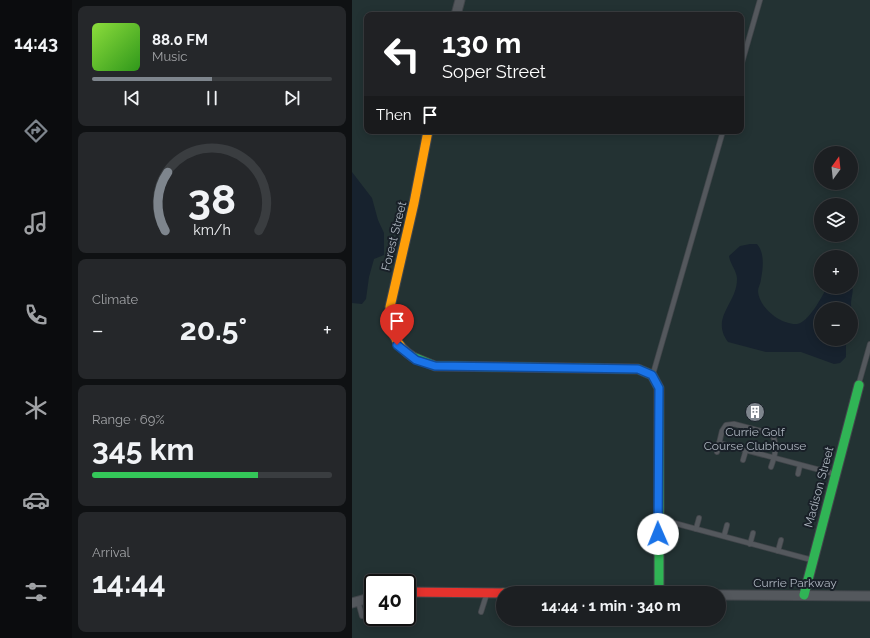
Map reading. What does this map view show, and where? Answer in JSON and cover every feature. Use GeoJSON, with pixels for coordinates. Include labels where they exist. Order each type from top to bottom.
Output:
{"type":"FeatureCollection","features":[{"type":"Feature","properties":{"kind":"street"},"geometry":{"type":"LineString","coordinates":[[457,12],[460,0]]}},
{"type":"Feature","properties":{"kind":"street","name":"Forest Street"},"geometry":{"type":"LineString","coordinates":[[427,134],[414,203],[390,307],[389,323],[397,345],[416,360],[435,366],[638,369],[652,375]]}},
{"type":"Feature","properties":{"kind":"street"},"geometry":{"type":"LineString","coordinates":[[652,375],[659,388],[659,586]]}},
{"type":"Feature","properties":{"kind":"street","name":"Madison Street"},"geometry":{"type":"LineString","coordinates":[[804,595],[859,385]]}},
{"type":"Feature","properties":{"kind":"street"},"geometry":{"type":"LineString","coordinates":[[416,592],[496,591]]}},
{"type":"Feature","properties":{"kind":"street","name":"Currie Parkway"},"geometry":{"type":"LineString","coordinates":[[726,595],[870,596]]}},
{"type":"Feature","properties":{"kind":"lane"},"geometry":{"type":"LineString","coordinates":[[744,56],[760,0]]}},
{"type":"Feature","properties":{"kind":"lane"},"geometry":{"type":"LineString","coordinates":[[652,375],[722,134]]}},
{"type":"Feature","properties":{"kind":"lane"},"geometry":{"type":"LineString","coordinates":[[859,385],[870,344]]}},
{"type":"Feature","properties":{"kind":"lane"},"geometry":{"type":"LineString","coordinates":[[717,452],[722,431],[726,425],[734,424],[772,434],[776,440],[774,458],[771,467]]}},
{"type":"Feature","properties":{"kind":"lane"},"geometry":{"type":"LineString","coordinates":[[719,442],[835,474]]}},
{"type":"Feature","properties":{"kind":"lane"},"geometry":{"type":"LineString","coordinates":[[743,460],[746,450]]}},
{"type":"Feature","properties":{"kind":"lane"},"geometry":{"type":"LineString","coordinates":[[798,474],[800,465]]}},
{"type":"Feature","properties":{"kind":"lane"},"geometry":{"type":"LineString","coordinates":[[696,529],[699,518]]}},
{"type":"Feature","properties":{"kind":"lane"},"geometry":{"type":"LineString","coordinates":[[658,519],[812,560]]}},
{"type":"Feature","properties":{"kind":"lane"},"geometry":{"type":"LineString","coordinates":[[724,536],[727,525]]}},
{"type":"Feature","properties":{"kind":"lane"},"geometry":{"type":"LineString","coordinates":[[750,544],[753,533]]}},
{"type":"Feature","properties":{"kind":"lane"},"geometry":{"type":"LineString","coordinates":[[778,551],[781,540]]}},
{"type":"Feature","properties":{"kind":"lane"},"geometry":{"type":"LineString","coordinates":[[481,612],[487,591]]}},
{"type":"Feature","properties":{"kind":"lane"},"geometry":{"type":"LineString","coordinates":[[355,602],[362,616]]}},
{"type":"Feature","properties":{"kind":"shaded area"},"geometry":{"type":"Polygon","coordinates":[[[352,0],[870,0],[870,638],[352,638],[352,0]]]}},
{"type":"Feature","properties":{"kind":"water"},"geometry":{"type":"Polygon","coordinates":[[[352,172],[372,198],[378,220],[384,233],[384,255],[374,259],[369,277],[366,299],[362,304],[352,303],[352,172]]]}},
{"type":"Feature","properties":{"kind":"water"},"geometry":{"type":"Polygon","coordinates":[[[757,244],[760,248],[763,261],[758,291],[762,303],[767,309],[784,322],[797,324],[806,319],[814,309],[814,346],[846,346],[846,357],[840,363],[834,364],[801,352],[766,352],[728,342],[723,333],[723,318],[736,288],[737,279],[729,256],[740,246],[757,244]]]}},
{"type":"Feature","properties":{"kind":"water"},"geometry":{"type":"Polygon","coordinates":[[[824,294],[852,294],[851,301],[819,302],[824,294]]]}},
{"type":"Feature","properties":{"kind":"traffic: fast"},"geometry":{"type":"LineString","coordinates":[[413,357],[435,366],[638,369],[652,375],[659,388],[659,586]]}},
{"type":"Feature","properties":{"kind":"traffic: fast"},"geometry":{"type":"LineString","coordinates":[[804,595],[859,385]]}},
{"type":"Feature","properties":{"kind":"traffic: slow"},"geometry":{"type":"LineString","coordinates":[[413,357],[401,347],[394,336],[390,307],[414,203],[427,134]]}},
{"type":"Feature","properties":{"kind":"traffic: jam"},"geometry":{"type":"LineString","coordinates":[[416,592],[496,593]]}},
{"type":"Feature","properties":{"kind":"place","name":"Currie Golf Course Clubhouse"},"geometry":{"type":"Point","coordinates":[755,412]}},
{"type":"Feature","properties":{"kind":"route"},"geometry":{"type":"LineString","coordinates":[[397,345],[416,360],[435,366],[638,369],[652,375],[659,388],[658,534]]}}]}
